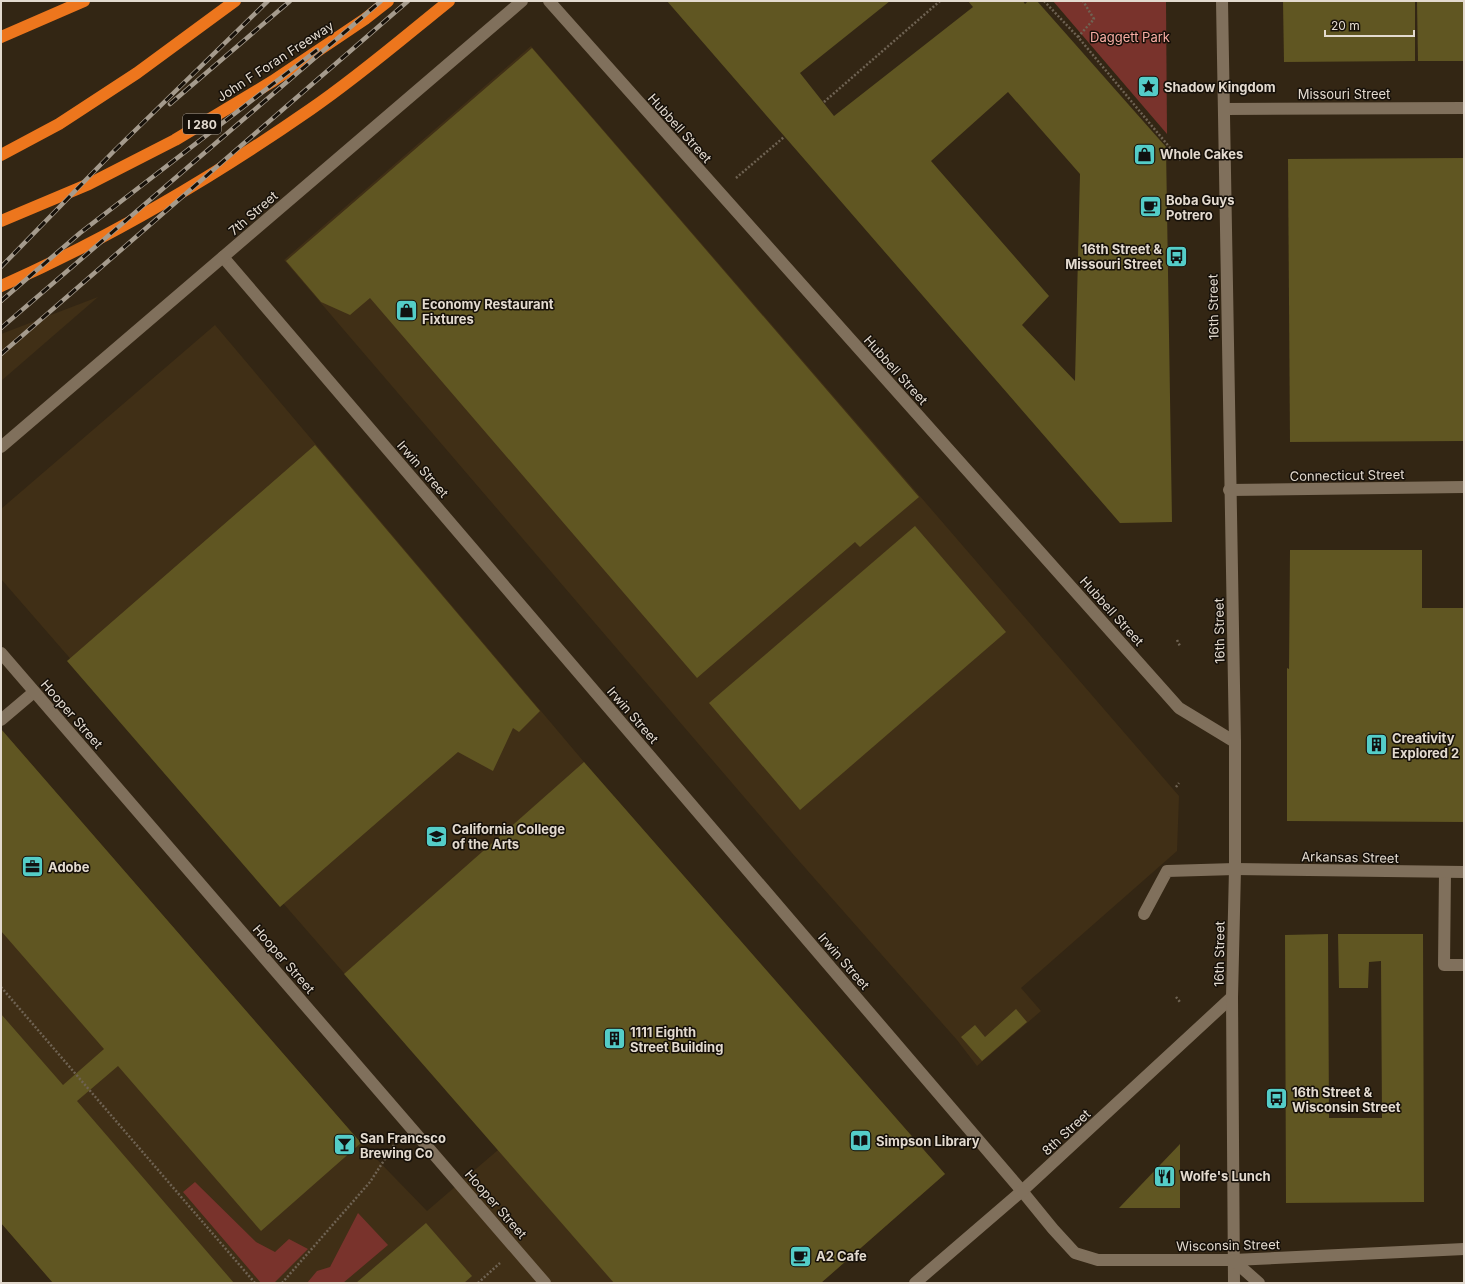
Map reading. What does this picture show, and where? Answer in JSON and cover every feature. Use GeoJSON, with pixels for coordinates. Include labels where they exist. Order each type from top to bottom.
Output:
{"type":"FeatureCollection","features":[{"type":"Feature","properties":{"kind":"highway"},"geometry":{"type":"LineString","coordinates":[[1,37],[84,1]]}},
{"type":"Feature","properties":{"kind":"highway"},"geometry":{"type":"LineString","coordinates":[[1,155],[59,124],[130,78],[235,1]]}},
{"type":"Feature","properties":{"kind":"highway","name":"John F Foran Freeway"},"geometry":{"type":"LineString","coordinates":[[1,221],[89,184],[175,140],[273,81],[365,19],[388,1]]}},
{"type":"Feature","properties":{"kind":"highway"},"geometry":{"type":"LineString","coordinates":[[1,286],[75,252],[153,209],[233,161],[312,108],[390,49],[449,1]]}},
{"type":"Feature","properties":{"kind":"street","name":"7th Street"},"geometry":{"type":"LineString","coordinates":[[1,447],[522,1]]}},
{"type":"Feature","properties":{"kind":"street","name":"Hubbell Street"},"geometry":{"type":"LineString","coordinates":[[549,1],[1179,708],[1235,742]]}},
{"type":"Feature","properties":{"kind":"street","name":"16th Street"},"geometry":{"type":"LineString","coordinates":[[1222,1],[1225,109],[1229,490],[1235,742],[1235,869],[1232,997],[1234,1283]]}},
{"type":"Feature","properties":{"kind":"street","name":"Missouri Street"},"geometry":{"type":"LineString","coordinates":[[1225,109],[1464,108]]}},
{"type":"Feature","properties":{"kind":"street","name":"Irwin Street"},"geometry":{"type":"LineString","coordinates":[[223,257],[1022,1191]]}},
{"type":"Feature","properties":{"kind":"street","name":"Connecticut Street"},"geometry":{"type":"LineString","coordinates":[[1229,490],[1464,487]]}},
{"type":"Feature","properties":{"kind":"street","name":"Hooper Street"},"geometry":{"type":"LineString","coordinates":[[1,653],[545,1283]]}},
{"type":"Feature","properties":{"kind":"street"},"geometry":{"type":"LineString","coordinates":[[1,720],[34,692]]}},
{"type":"Feature","properties":{"kind":"street","name":"Arkansas Street"},"geometry":{"type":"LineString","coordinates":[[1144,914],[1167,871],[1235,869],[1464,872]]}},
{"type":"Feature","properties":{"kind":"street"},"geometry":{"type":"LineString","coordinates":[[1445,872],[1444,965],[1464,965]]}},
{"type":"Feature","properties":{"kind":"street","name":"8th Street"},"geometry":{"type":"LineString","coordinates":[[915,1283],[1022,1191],[1232,997]]}},
{"type":"Feature","properties":{"kind":"street","name":"Wisconsin Street"},"geometry":{"type":"LineString","coordinates":[[1022,1191],[1075,1253],[1098,1260],[1233,1260],[1464,1249]]}},
{"type":"Feature","properties":{"kind":"street"},"geometry":{"type":"LineString","coordinates":[[1233,1260],[1259,1283]]}},
{"type":"Feature","properties":{"kind":"path"},"geometry":{"type":"LineString","coordinates":[[824,102],[940,1]]}},
{"type":"Feature","properties":{"kind":"path"},"geometry":{"type":"LineString","coordinates":[[1044,1],[1078,37],[1181,161]]}},
{"type":"Feature","properties":{"kind":"path"},"geometry":{"type":"LineString","coordinates":[[1078,37],[1094,19],[1083,1]]}},
{"type":"Feature","properties":{"kind":"path"},"geometry":{"type":"LineString","coordinates":[[719,193],[784,137]]}},
{"type":"Feature","properties":{"kind":"path"},"geometry":{"type":"LineString","coordinates":[[1177,640],[1180,646]]}},
{"type":"Feature","properties":{"kind":"path"},"geometry":{"type":"LineString","coordinates":[[1176,787],[1179,783]]}},
{"type":"Feature","properties":{"kind":"path"},"geometry":{"type":"LineString","coordinates":[[1,987],[255,1283]]}},
{"type":"Feature","properties":{"kind":"path"},"geometry":{"type":"LineString","coordinates":[[1176,996],[1180,1002]]}},
{"type":"Feature","properties":{"kind":"path"},"geometry":{"type":"LineString","coordinates":[[282,1283],[370,1182],[408,1124]]}},
{"type":"Feature","properties":{"kind":"path"},"geometry":{"type":"LineString","coordinates":[[478,1283],[516,1249]]}},
{"type":"Feature","properties":{"kind":"shaded area"},"geometry":{"type":"Polygon","coordinates":[[[531,46],[1179,796],[1177,851],[1021,988],[1041,1011],[977,1066],[957,1040],[792,853],[284,260],[531,46]]]}},
{"type":"Feature","properties":{"kind":"shaded area"},"geometry":{"type":"Polygon","coordinates":[[[98,297],[1,381],[1,334],[98,297]]]}},
{"type":"Feature","properties":{"kind":"shaded area","name":"California College of the Arts"},"geometry":{"type":"Polygon","coordinates":[[[215,325],[584,762],[945,1174],[821,1283],[53,1283],[1,1223],[1,729],[361,1143],[427,1211],[498,1150],[1,579],[1,509],[215,325]]]}},
{"type":"Feature","properties":{"kind":"green space","name":"Daggett Park"},"geometry":{"type":"Polygon","coordinates":[[[1053,1],[1166,1],[1167,134],[1053,1]]]}},
{"type":"Feature","properties":{"kind":"green space"},"geometry":{"type":"Polygon","coordinates":[[[195,1182],[256,1242],[275,1252],[289,1239],[308,1249],[274,1283],[261,1283],[183,1192],[195,1182]]]}},
{"type":"Feature","properties":{"kind":"green space"},"geometry":{"type":"Polygon","coordinates":[[[358,1213],[388,1245],[343,1283],[307,1283],[317,1271],[330,1267],[358,1213]]]}},
{"type":"Feature","properties":{"kind":"building"},"geometry":{"type":"Polygon","coordinates":[[[667,1],[890,1],[800,73],[834,116],[973,7],[968,1],[1023,1],[1025,4],[1028,1],[1037,1],[1166,147],[1172,522],[1120,523],[667,1]],[[1008,92],[931,161],[1049,296],[1022,325],[1075,381],[1080,174],[1008,92]]]}},
{"type":"Feature","properties":{"kind":"building"},"geometry":{"type":"Polygon","coordinates":[[[1283,1],[1415,1],[1415,61],[1284,62],[1283,1]]]}},
{"type":"Feature","properties":{"kind":"building"},"geometry":{"type":"Polygon","coordinates":[[[1417,1],[1464,1],[1464,61],[1418,61],[1417,1]]]}},
{"type":"Feature","properties":{"kind":"building"},"geometry":{"type":"Polygon","coordinates":[[[532,48],[919,497],[860,547],[855,542],[697,678],[370,298],[350,315],[321,302],[286,261],[532,48]]]}},
{"type":"Feature","properties":{"kind":"building"},"geometry":{"type":"Polygon","coordinates":[[[1464,158],[1464,441],[1290,442],[1288,159],[1464,158]]]}},
{"type":"Feature","properties":{"kind":"building"},"geometry":{"type":"Polygon","coordinates":[[[315,445],[540,711],[519,732],[513,728],[493,771],[458,752],[280,907],[67,661],[315,445]]]}},
{"type":"Feature","properties":{"kind":"building"},"geometry":{"type":"Polygon","coordinates":[[[915,526],[1006,632],[800,810],[709,703],[915,526]]]}},
{"type":"Feature","properties":{"kind":"building","name":"Creativity Explored 2"},"geometry":{"type":"Polygon","coordinates":[[[1290,550],[1422,550],[1422,608],[1464,608],[1464,822],[1287,821],[1287,668],[1289,669],[1290,550]]]}},
{"type":"Feature","properties":{"kind":"building"},"geometry":{"type":"Polygon","coordinates":[[[1,729],[361,1143],[261,1231],[118,1066],[77,1101],[234,1283],[53,1283],[1,1223],[1,1014],[63,1085],[104,1049],[1,931],[1,729]]]}},
{"type":"Feature","properties":{"kind":"building","name":"1111 Eighth Street Building"},"geometry":{"type":"Polygon","coordinates":[[[584,762],[945,1174],[821,1283],[614,1283],[344,974],[584,762]]]}},
{"type":"Feature","properties":{"kind":"building"},"geometry":{"type":"Polygon","coordinates":[[[1328,934],[1329,1118],[1382,1118],[1381,961],[1369,962],[1368,988],[1339,988],[1338,934],[1423,934],[1424,1202],[1286,1203],[1285,935],[1328,934]]]}},
{"type":"Feature","properties":{"kind":"building"},"geometry":{"type":"Polygon","coordinates":[[[1016,1009],[1027,1022],[982,1061],[961,1037],[975,1025],[985,1037],[1016,1009]]]}},
{"type":"Feature","properties":{"kind":"building","name":"Wolfe's Lunch"},"geometry":{"type":"Polygon","coordinates":[[[1180,1144],[1180,1208],[1119,1208],[1180,1144]]]}},
{"type":"Feature","properties":{"kind":"building"},"geometry":{"type":"Polygon","coordinates":[[[426,1223],[472,1276],[464,1283],[356,1283],[426,1223]]]}},
{"type":"Feature","properties":{"kind":"railway"},"geometry":{"type":"LineString","coordinates":[[1,267],[113,152],[268,1]]}},
{"type":"Feature","properties":{"kind":"railway"},"geometry":{"type":"LineString","coordinates":[[170,104],[290,1]]}},
{"type":"Feature","properties":{"kind":"railway"},"geometry":{"type":"LineString","coordinates":[[1,328],[381,1]]}},
{"type":"Feature","properties":{"kind":"railway"},"geometry":{"type":"LineString","coordinates":[[1,354],[408,1]]}},
{"type":"Feature","properties":{"kind":"railway"},"geometry":{"type":"LineString","coordinates":[[1,301],[80,233],[317,50]]}},
{"type":"Feature","properties":{"kind":"place","name":"Shadow Kingdom"},"geometry":{"type":"Point","coordinates":[1149,87]}},
{"type":"Feature","properties":{"kind":"place","name":"Whole Cakes"},"geometry":{"type":"Point","coordinates":[1145,154]}},
{"type":"Feature","properties":{"kind":"place","name":"Boba Guys Potrero"},"geometry":{"type":"Point","coordinates":[1151,207]}},
{"type":"Feature","properties":{"kind":"place","name":"16th Street & Missouri Street"},"geometry":{"type":"Point","coordinates":[1177,256]}},
{"type":"Feature","properties":{"kind":"place","name":"Economy Restaurant Fixtures"},"geometry":{"type":"Point","coordinates":[406,311]}},
{"type":"Feature","properties":{"kind":"place","name":"Creativity Explored 2"},"geometry":{"type":"Point","coordinates":[1376,745]}},
{"type":"Feature","properties":{"kind":"place","name":"California College of the Arts"},"geometry":{"type":"Point","coordinates":[437,836]}},
{"type":"Feature","properties":{"kind":"place","name":"Adobe"},"geometry":{"type":"Point","coordinates":[32,867]}},
{"type":"Feature","properties":{"kind":"place","name":"1111 Eighth Street Building"},"geometry":{"type":"Point","coordinates":[614,1039]}},
{"type":"Feature","properties":{"kind":"place","name":"16th Street & Wisconsin Street"},"geometry":{"type":"Point","coordinates":[1277,1099]}},
{"type":"Feature","properties":{"kind":"place","name":"Simpson Library"},"geometry":{"type":"Point","coordinates":[861,1141]}},
{"type":"Feature","properties":{"kind":"place","name":"San Francsco Brewing Co"},"geometry":{"type":"Point","coordinates":[344,1145]}},
{"type":"Feature","properties":{"kind":"place","name":"Wolfe's Lunch"},"geometry":{"type":"Point","coordinates":[1164,1176]}},
{"type":"Feature","properties":{"kind":"place","name":"A2 Cafe"},"geometry":{"type":"Point","coordinates":[800,1256]}}]}
